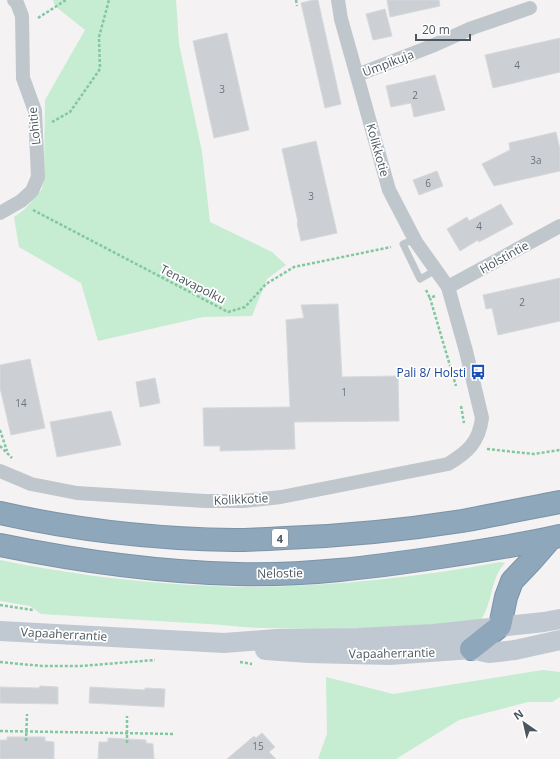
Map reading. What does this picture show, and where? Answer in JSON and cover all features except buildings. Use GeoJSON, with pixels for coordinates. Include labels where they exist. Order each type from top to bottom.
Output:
{"type":"FeatureCollection","features":[{"type":"Feature","properties":{"kind":"highway","name":"4"},"geometry":{"type":"LineString","coordinates":[[0,513],[87,529],[161,536],[234,540],[311,537],[381,531],[462,521],[560,502]]}},
{"type":"Feature","properties":{"kind":"highway","name":"Nelostie"},"geometry":{"type":"LineString","coordinates":[[0,545],[35,552],[145,568],[237,574],[319,572],[393,564],[480,551],[555,537]]}},
{"type":"Feature","properties":{"kind":"highway"},"geometry":{"type":"LineString","coordinates":[[472,649],[500,626],[504,604],[512,581],[555,537]]}},
{"type":"Feature","properties":{"kind":"street","name":"Lohitie"},"geometry":{"type":"LineString","coordinates":[[0,213],[21,201],[32,191],[38,177],[35,111],[23,78],[22,16],[17,3],[14,0]]}},
{"type":"Feature","properties":{"kind":"street","name":"Kolikkotie"},"geometry":{"type":"LineString","coordinates":[[0,471],[31,484],[77,493],[205,501],[243,501],[281,497],[448,464],[463,455],[474,443],[481,428],[482,418],[466,351],[448,288],[436,270],[409,242],[389,190],[341,19],[338,0]]}},
{"type":"Feature","properties":{"kind":"street","name":"Umpikuja"},"geometry":{"type":"LineString","coordinates":[[357,75],[425,49],[472,28],[530,8]]}},
{"type":"Feature","properties":{"kind":"street","name":"Holstintie"},"geometry":{"type":"LineString","coordinates":[[448,288],[560,226]]}},
{"type":"Feature","properties":{"kind":"street","name":"Vapaaherrantie"},"geometry":{"type":"LineString","coordinates":[[0,630],[224,642],[434,634],[560,619]]}},
{"type":"Feature","properties":{"kind":"street","name":"Vapaaherrantie"},"geometry":{"type":"LineString","coordinates":[[224,642],[273,652],[390,655],[472,649],[489,653],[515,650],[560,640]]}},
{"type":"Feature","properties":{"kind":"path"},"geometry":{"type":"LineString","coordinates":[[22,25],[32,21],[66,0]]}},
{"type":"Feature","properties":{"kind":"path"},"geometry":{"type":"LineString","coordinates":[[36,132],[70,112],[100,69],[99,37],[109,0]]}},
{"type":"Feature","properties":{"kind":"path"},"geometry":{"type":"LineString","coordinates":[[296,0],[297,6]]}},
{"type":"Feature","properties":{"kind":"path","name":"Tenavapolku"},"geometry":{"type":"LineString","coordinates":[[21,201],[29,208],[62,226],[228,312],[245,307],[266,284],[294,267],[409,242]]}},
{"type":"Feature","properties":{"kind":"path"},"geometry":{"type":"LineString","coordinates":[[448,288],[430,298],[457,390]]}},
{"type":"Feature","properties":{"kind":"path"},"geometry":{"type":"LineString","coordinates":[[461,404],[465,426],[464,438],[474,443],[490,450],[534,454],[560,450]]}},
{"type":"Feature","properties":{"kind":"path"},"geometry":{"type":"LineString","coordinates":[[0,430],[8,454]]}},
{"type":"Feature","properties":{"kind":"path"},"geometry":{"type":"LineString","coordinates":[[0,446],[13,458]]}},
{"type":"Feature","properties":{"kind":"path"},"geometry":{"type":"LineString","coordinates":[[0,605],[33,610]]}},
{"type":"Feature","properties":{"kind":"path"},"geometry":{"type":"LineString","coordinates":[[26,741],[27,714]]}},
{"type":"Feature","properties":{"kind":"path"},"geometry":{"type":"LineString","coordinates":[[127,716],[127,743]]}},
{"type":"Feature","properties":{"kind":"path"},"geometry":{"type":"LineString","coordinates":[[0,731],[175,734]]}},
{"type":"Feature","properties":{"kind":"green space"},"geometry":{"type":"Polygon","coordinates":[[[53,0],[176,0],[179,44],[202,152],[210,222],[272,252],[286,265],[267,279],[252,316],[203,317],[98,341],[81,283],[19,247],[14,217],[25,209],[42,189],[44,171],[45,100],[85,30],[55,6],[53,0]]]}},
{"type":"Feature","properties":{"kind":"green space"},"geometry":{"type":"Polygon","coordinates":[[[0,560],[71,573],[118,579],[189,585],[241,587],[273,587],[371,580],[436,573],[500,562],[505,563],[500,569],[487,607],[480,621],[399,627],[292,629],[251,628],[215,624],[41,614],[30,606],[0,601],[0,560]]]}},
{"type":"Feature","properties":{"kind":"green space"},"geometry":{"type":"Polygon","coordinates":[[[543,670],[560,672],[560,697],[552,702],[528,702],[459,720],[396,759],[318,759],[327,734],[326,677],[393,694],[543,670]]]}},
{"type":"Feature","properties":{"kind":"place","name":"Pali 8/ Holsti"},"geometry":{"type":"Point","coordinates":[478,372]}}]}
